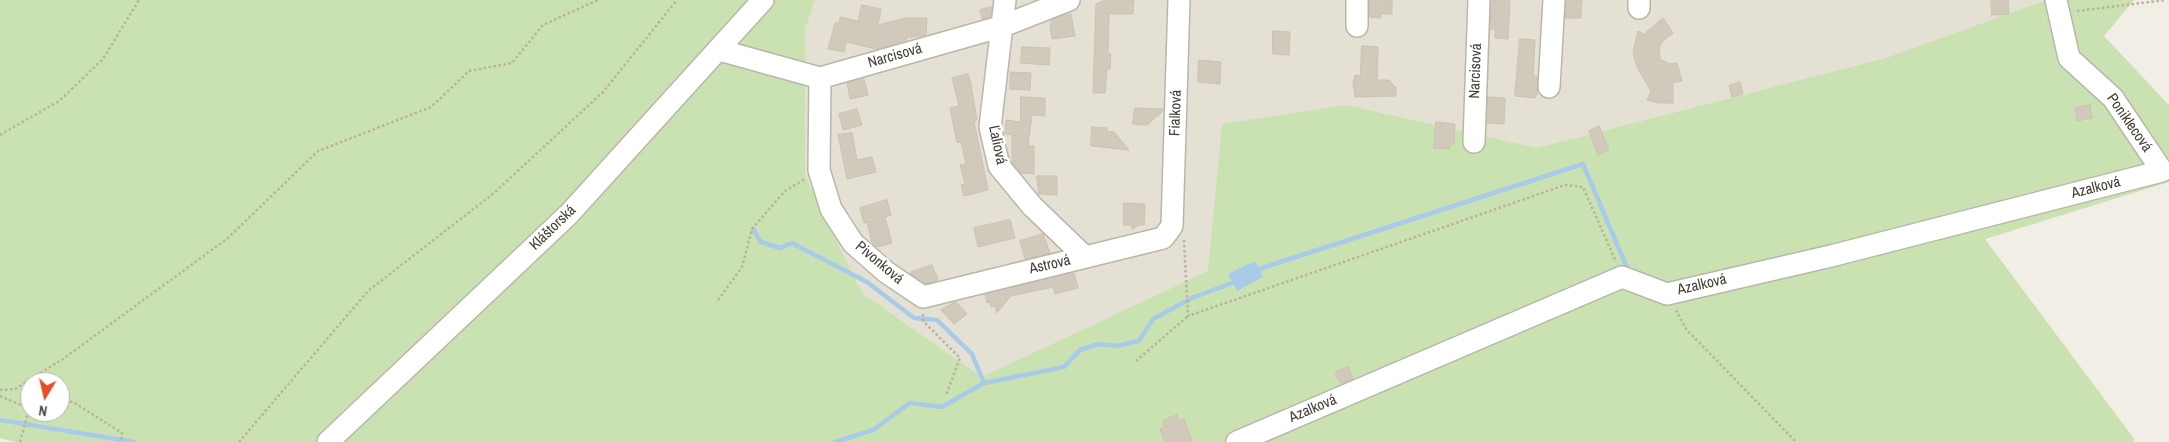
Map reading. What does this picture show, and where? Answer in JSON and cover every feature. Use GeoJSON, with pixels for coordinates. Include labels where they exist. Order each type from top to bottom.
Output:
{"type":"FeatureCollection","features":[{"type":"Feature","properties":{"kind":"street","name":"Kláštorská"},"geometry":{"type":"LineString","coordinates":[[328,442],[569,214],[763,0]]}},
{"type":"Feature","properties":{"kind":"street","name":"Ľaliová"},"geometry":{"type":"LineString","coordinates":[[1005,0],[990,128],[998,166],[1032,206],[1085,257]]}},
{"type":"Feature","properties":{"kind":"street","name":"Narcisová"},"geometry":{"type":"LineString","coordinates":[[820,78],[1003,26],[1069,0]]}},
{"type":"Feature","properties":{"kind":"street","name":"Fialková"},"geometry":{"type":"LineString","coordinates":[[1178,229],[1179,0]]}},
{"type":"Feature","properties":{"kind":"street"},"geometry":{"type":"LineString","coordinates":[[1356,26],[1357,0]]}},
{"type":"Feature","properties":{"kind":"street","name":"Narcisová"},"geometry":{"type":"LineString","coordinates":[[1474,142],[1479,0]]}},
{"type":"Feature","properties":{"kind":"street"},"geometry":{"type":"LineString","coordinates":[[1549,87],[1554,0]]}},
{"type":"Feature","properties":{"kind":"street","name":"Poniklecová"},"geometry":{"type":"LineString","coordinates":[[2057,7],[2069,58],[2113,98],[2162,171]]}},
{"type":"Feature","properties":{"kind":"street"},"geometry":{"type":"LineString","coordinates":[[719,50],[820,78]]}},
{"type":"Feature","properties":{"kind":"street","name":"Pivonková"},"geometry":{"type":"LineString","coordinates":[[820,78],[819,170],[831,209],[853,243],[923,307]]}},
{"type":"Feature","properties":{"kind":"street","name":"Azalková"},"geometry":{"type":"LineString","coordinates":[[1237,442],[1622,277],[1668,294],[1831,256],[2162,171]]}},
{"type":"Feature","properties":{"kind":"street","name":"Astrová"},"geometry":{"type":"LineString","coordinates":[[923,307],[1085,257],[1163,238],[1178,229]]}},
{"type":"Feature","properties":{"kind":"path"},"geometry":{"type":"LineString","coordinates":[[0,135],[59,101],[103,59],[139,0]]}},
{"type":"Feature","properties":{"kind":"path"},"geometry":{"type":"LineString","coordinates":[[0,390],[15,389],[63,359],[228,238],[318,150],[430,106],[469,71],[512,63],[544,25],[598,0]]}},
{"type":"Feature","properties":{"kind":"path"},"geometry":{"type":"LineString","coordinates":[[239,442],[368,291],[494,193],[603,92],[677,0]]}},
{"type":"Feature","properties":{"kind":"path"},"geometry":{"type":"LineString","coordinates":[[2057,7],[2165,0]]}},
{"type":"Feature","properties":{"kind":"path"},"geometry":{"type":"LineString","coordinates":[[718,300],[742,267],[752,229],[785,191],[819,170]]}},
{"type":"Feature","properties":{"kind":"path"},"geometry":{"type":"LineString","coordinates":[[1136,361],[1188,316],[1565,185],[1583,187],[1622,277]]}},
{"type":"Feature","properties":{"kind":"path"},"geometry":{"type":"LineString","coordinates":[[1178,229],[1188,316]]}},
{"type":"Feature","properties":{"kind":"path"},"geometry":{"type":"LineString","coordinates":[[1668,294],[1686,329],[1796,442]]}},
{"type":"Feature","properties":{"kind":"path"},"geometry":{"type":"LineString","coordinates":[[923,307],[923,321],[960,358],[946,395]]}},
{"type":"Feature","properties":{"kind":"path"},"geometry":{"type":"LineString","coordinates":[[0,396],[20,405]]}},
{"type":"Feature","properties":{"kind":"path"},"geometry":{"type":"LineString","coordinates":[[70,402],[122,433],[121,442]]}},
{"type":"Feature","properties":{"kind":"path"},"geometry":{"type":"LineString","coordinates":[[20,442],[26,422]]}},
{"type":"Feature","properties":{"kind":"shaded area"},"geometry":{"type":"Polygon","coordinates":[[[815,0],[2126,0],[1658,300],[1726,442],[900,442],[982,377],[862,293],[805,175],[805,30],[815,0]]]}},
{"type":"Feature","properties":{"kind":"green space"},"geometry":{"type":"Polygon","coordinates":[[[0,0],[815,0],[805,30],[805,175],[862,293],[982,377],[1208,271],[1222,124],[1346,105],[1537,148],[1886,58],[2047,0],[2134,0],[2104,36],[2169,105],[2169,182],[1985,239],[2135,440],[2132,442],[14,442],[0,438],[0,0]]]}},
{"type":"Feature","properties":{"kind":"water"},"geometry":{"type":"Polygon","coordinates":[[[1255,261],[1263,277],[1237,291],[1228,274],[1255,261]]]}},
{"type":"Feature","properties":{"kind":"building"},"geometry":{"type":"Polygon","coordinates":[[[1106,0],[1134,0],[1133,14],[1109,14],[1108,54],[1111,54],[1110,69],[1107,69],[1105,93],[1093,93],[1096,4],[1106,0]]]}},
{"type":"Feature","properties":{"kind":"building"},"geometry":{"type":"Polygon","coordinates":[[[1370,0],[1392,0],[1392,14],[1381,14],[1381,18],[1370,17],[1370,0]]]}},
{"type":"Feature","properties":{"kind":"building"},"geometry":{"type":"Polygon","coordinates":[[[1491,0],[1510,0],[1508,39],[1495,38],[1495,29],[1490,29],[1491,0]]]}},
{"type":"Feature","properties":{"kind":"building"},"geometry":{"type":"Polygon","coordinates":[[[1566,0],[1582,0],[1581,18],[1566,18],[1566,0]]]}},
{"type":"Feature","properties":{"kind":"building"},"geometry":{"type":"Polygon","coordinates":[[[1991,0],[2008,0],[2009,14],[1992,15],[1991,0]]]}},
{"type":"Feature","properties":{"kind":"building"},"geometry":{"type":"Polygon","coordinates":[[[862,5],[881,9],[878,25],[906,18],[927,18],[926,35],[906,38],[907,40],[876,49],[846,42],[844,52],[828,49],[835,23],[839,23],[840,17],[858,21],[862,5]]]}},
{"type":"Feature","properties":{"kind":"building"},"geometry":{"type":"Polygon","coordinates":[[[992,7],[990,17],[982,19],[980,10],[992,7]]]}},
{"type":"Feature","properties":{"kind":"building"},"geometry":{"type":"Polygon","coordinates":[[[1071,14],[1075,36],[1052,39],[1050,27],[1052,20],[1071,14]]]}},
{"type":"Feature","properties":{"kind":"building"},"geometry":{"type":"Polygon","coordinates":[[[1663,18],[1673,33],[1662,42],[1659,48],[1660,59],[1669,64],[1677,63],[1682,81],[1673,83],[1673,103],[1659,103],[1647,100],[1651,91],[1637,67],[1633,53],[1638,31],[1644,34],[1663,18]]]}},
{"type":"Feature","properties":{"kind":"building"},"geometry":{"type":"Polygon","coordinates":[[[1273,31],[1290,32],[1289,55],[1273,54],[1273,31]]]}},
{"type":"Feature","properties":{"kind":"building"},"geometry":{"type":"Polygon","coordinates":[[[1520,39],[1535,40],[1533,76],[1537,76],[1538,92],[1535,98],[1515,96],[1520,39]]]}},
{"type":"Feature","properties":{"kind":"building"},"geometry":{"type":"Polygon","coordinates":[[[1362,46],[1378,47],[1377,80],[1389,80],[1396,88],[1396,96],[1355,97],[1353,82],[1355,75],[1360,76],[1362,46]]]}},
{"type":"Feature","properties":{"kind":"building"},"geometry":{"type":"Polygon","coordinates":[[[1022,47],[1050,48],[1049,65],[1021,63],[1022,47]]]}},
{"type":"Feature","properties":{"kind":"building"},"geometry":{"type":"Polygon","coordinates":[[[1199,60],[1221,62],[1220,84],[1198,82],[1199,60]]]}},
{"type":"Feature","properties":{"kind":"building"},"geometry":{"type":"Polygon","coordinates":[[[1011,72],[1031,73],[1030,90],[1010,89],[1011,72]]]}},
{"type":"Feature","properties":{"kind":"building"},"geometry":{"type":"Polygon","coordinates":[[[968,74],[977,120],[974,121],[988,190],[964,196],[961,185],[965,184],[960,165],[966,164],[961,142],[957,143],[950,108],[959,106],[952,78],[968,74]]]}},
{"type":"Feature","properties":{"kind":"building"},"geometry":{"type":"Polygon","coordinates":[[[864,79],[868,95],[850,99],[847,83],[864,79]]]}},
{"type":"Feature","properties":{"kind":"building"},"geometry":{"type":"Polygon","coordinates":[[[1740,82],[1743,94],[1732,97],[1729,86],[1740,82]]]}},
{"type":"Feature","properties":{"kind":"building"},"geometry":{"type":"Polygon","coordinates":[[[1021,97],[1045,98],[1045,116],[1032,115],[1028,146],[1034,146],[1034,174],[1021,173],[1012,162],[1012,135],[1005,134],[1006,120],[1020,122],[1021,97]]]}},
{"type":"Feature","properties":{"kind":"building"},"geometry":{"type":"Polygon","coordinates":[[[1488,97],[1505,98],[1504,124],[1487,123],[1488,97]]]}},
{"type":"Feature","properties":{"kind":"building"},"geometry":{"type":"Polygon","coordinates":[[[2090,105],[2092,118],[2077,121],[2075,108],[2090,105]]]}},
{"type":"Feature","properties":{"kind":"building"},"geometry":{"type":"Polygon","coordinates":[[[1135,108],[1163,109],[1163,111],[1147,125],[1133,124],[1135,108]]]}},
{"type":"Feature","properties":{"kind":"building"},"geometry":{"type":"Polygon","coordinates":[[[857,109],[862,125],[843,130],[839,114],[857,109]]]}},
{"type":"Feature","properties":{"kind":"building"},"geometry":{"type":"Polygon","coordinates":[[[1436,122],[1455,124],[1454,144],[1450,144],[1450,149],[1434,148],[1436,122]]]}},
{"type":"Feature","properties":{"kind":"building"},"geometry":{"type":"Polygon","coordinates":[[[1599,126],[1609,150],[1598,155],[1589,131],[1599,126]]]}},
{"type":"Feature","properties":{"kind":"building"},"geometry":{"type":"Polygon","coordinates":[[[1092,127],[1107,128],[1107,131],[1114,132],[1129,150],[1091,146],[1092,127]]]}},
{"type":"Feature","properties":{"kind":"building"},"geometry":{"type":"Polygon","coordinates":[[[852,133],[857,160],[872,157],[876,172],[847,179],[838,135],[852,133]]]}},
{"type":"Feature","properties":{"kind":"building"},"geometry":{"type":"Polygon","coordinates":[[[1037,176],[1057,176],[1057,195],[1039,194],[1037,176]]]}},
{"type":"Feature","properties":{"kind":"building"},"geometry":{"type":"Polygon","coordinates":[[[887,200],[891,215],[885,217],[892,243],[877,247],[872,243],[867,222],[864,223],[860,208],[887,200]]]}},
{"type":"Feature","properties":{"kind":"building"},"geometry":{"type":"Polygon","coordinates":[[[1124,203],[1145,204],[1144,225],[1138,225],[1133,229],[1130,225],[1124,225],[1124,203]]]}},
{"type":"Feature","properties":{"kind":"building"},"geometry":{"type":"Polygon","coordinates":[[[1010,220],[1015,238],[978,247],[974,228],[1010,220]]]}},
{"type":"Feature","properties":{"kind":"building"},"geometry":{"type":"Polygon","coordinates":[[[1043,234],[1050,253],[1025,259],[1020,241],[1043,234]]]}},
{"type":"Feature","properties":{"kind":"building"},"geometry":{"type":"Polygon","coordinates":[[[932,265],[938,280],[925,284],[911,274],[911,272],[932,265]]]}},
{"type":"Feature","properties":{"kind":"building"},"geometry":{"type":"Polygon","coordinates":[[[1074,273],[1078,288],[1055,294],[1053,287],[1011,296],[997,313],[995,306],[991,307],[990,302],[987,303],[985,295],[1074,273]]]}},
{"type":"Feature","properties":{"kind":"building"},"geometry":{"type":"Polygon","coordinates":[[[956,302],[967,314],[954,324],[941,310],[956,302]]]}},
{"type":"Feature","properties":{"kind":"building"},"geometry":{"type":"Polygon","coordinates":[[[1348,367],[1353,379],[1341,384],[1335,373],[1348,367]]]}},
{"type":"Feature","properties":{"kind":"building"},"geometry":{"type":"Polygon","coordinates":[[[1177,415],[1179,421],[1184,419],[1192,442],[1165,442],[1160,429],[1165,427],[1163,421],[1177,415]]]}},
{"type":"Feature","properties":{"kind":"waterway"},"geometry":{"type":"LineString","coordinates":[[1259,269],[1583,164],[1628,270]]}},
{"type":"Feature","properties":{"kind":"waterway"},"geometry":{"type":"LineString","coordinates":[[753,229],[761,242],[780,248],[792,243],[867,282],[914,318],[937,320],[972,354],[984,383]]}},
{"type":"Feature","properties":{"kind":"waterway"},"geometry":{"type":"LineString","coordinates":[[835,442],[873,430],[910,403],[942,407],[984,383],[1064,367],[1080,350],[1099,344],[1116,346],[1139,341],[1153,319],[1192,298],[1232,283]]}},
{"type":"Feature","properties":{"kind":"waterway"},"geometry":{"type":"LineString","coordinates":[[0,420],[134,442]]}}]}
